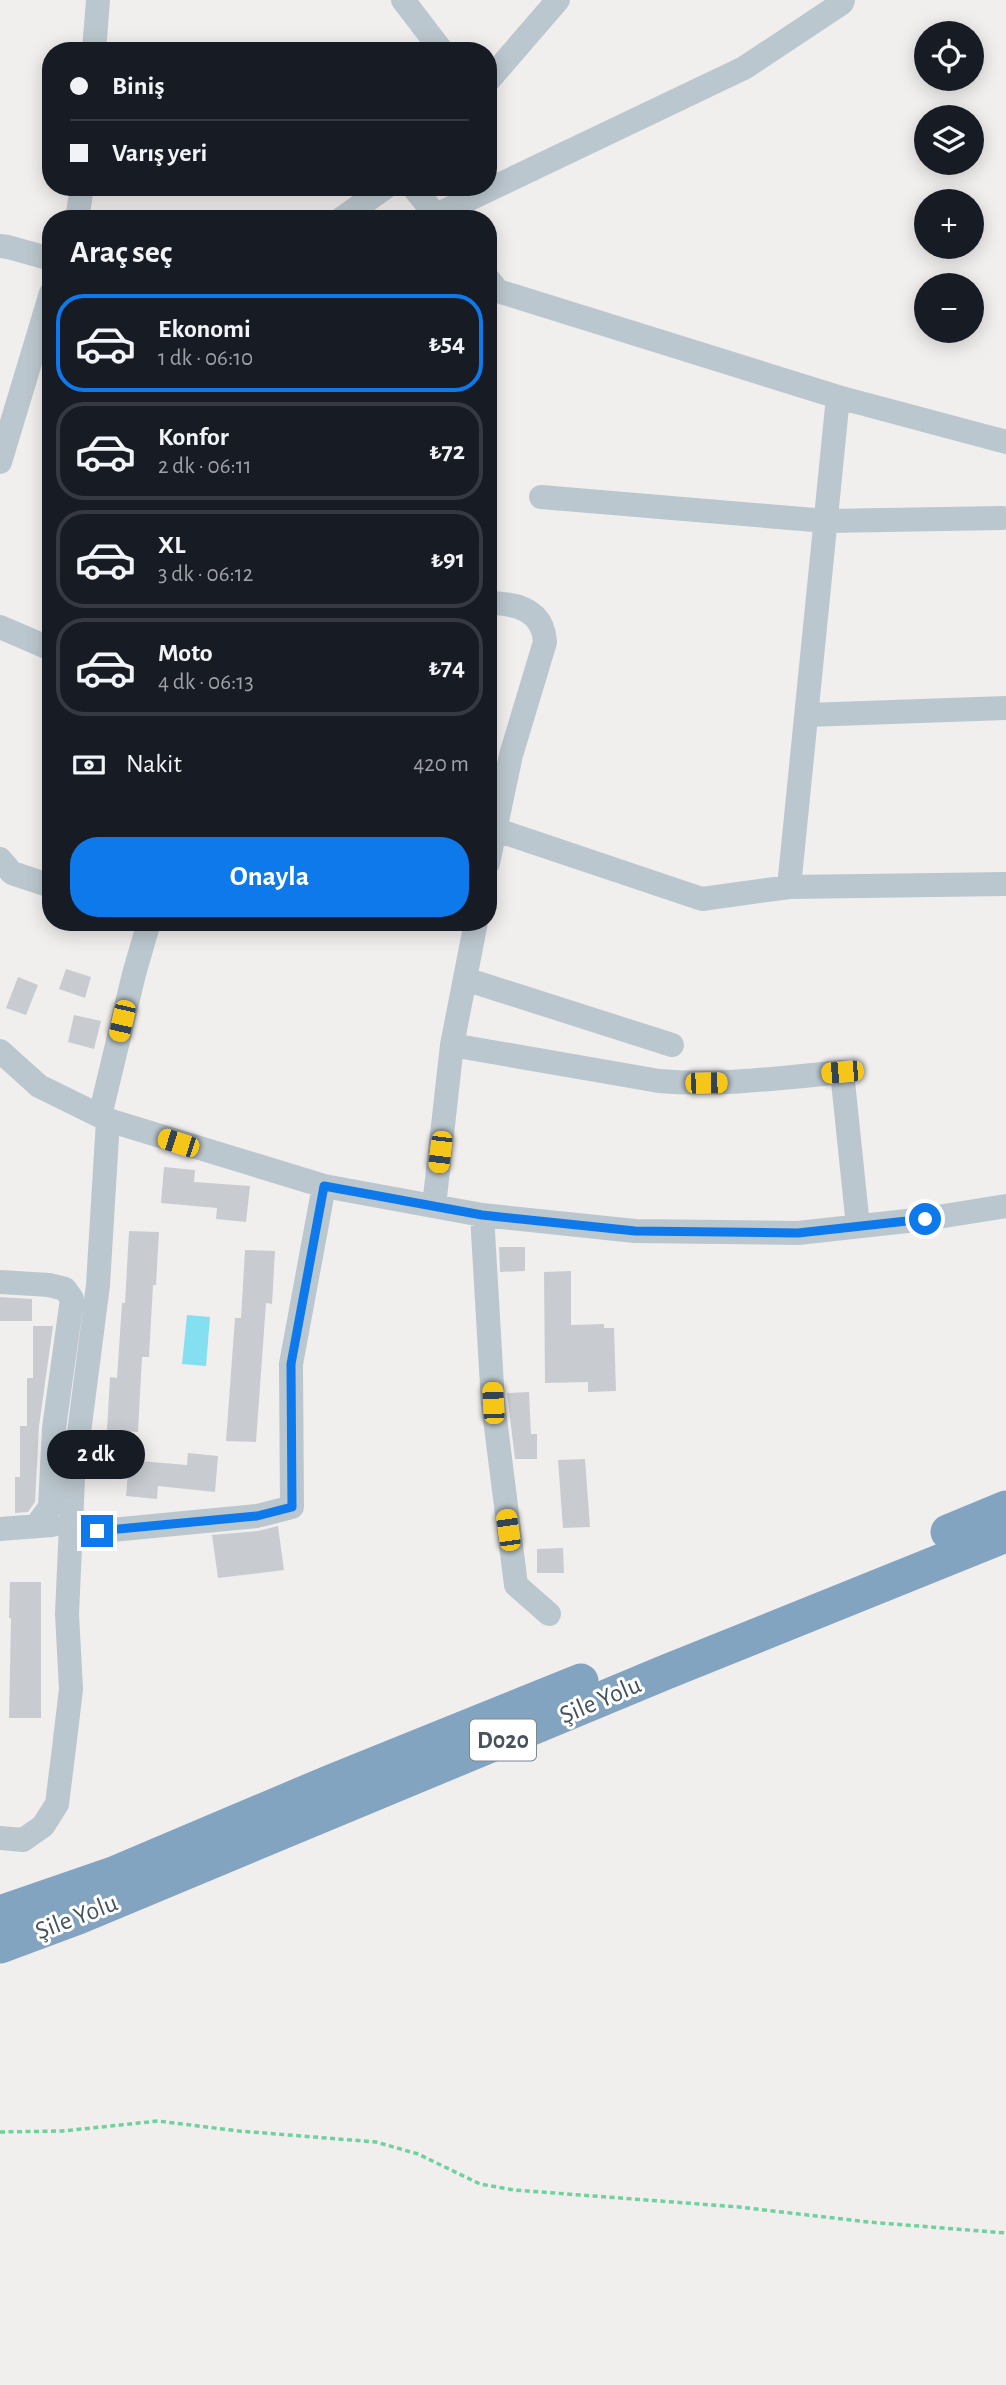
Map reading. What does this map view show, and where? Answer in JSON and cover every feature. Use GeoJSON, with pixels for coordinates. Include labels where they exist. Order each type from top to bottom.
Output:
{"type":"FeatureCollection","features":[{"type":"Feature","properties":{"kind":"highway","name":"Şile Yolu"},"geometry":{"type":"LineString","coordinates":[[0,1913],[113,1874],[333,1781],[1006,1508]]}},
{"type":"Feature","properties":{"kind":"highway","name":"Şile Yolu"},"geometry":{"type":"LineString","coordinates":[[0,1946],[78,1917],[666,1672],[1006,1535]]}},
{"type":"Feature","properties":{"kind":"street"},"geometry":{"type":"LineString","coordinates":[[95,42],[98,0]]}},
{"type":"Feature","properties":{"kind":"street"},"geometry":{"type":"LineString","coordinates":[[403,0],[435,42]]}},
{"type":"Feature","properties":{"kind":"street"},"geometry":{"type":"LineString","coordinates":[[497,71],[558,0]]}},
{"type":"Feature","properties":{"kind":"street"},"geometry":{"type":"LineString","coordinates":[[497,188],[744,68],[842,4],[843,0]]}},
{"type":"Feature","properties":{"kind":"street"},"geometry":{"type":"LineString","coordinates":[[354,210],[373,196]]}},
{"type":"Feature","properties":{"kind":"street"},"geometry":{"type":"LineString","coordinates":[[420,196],[432,210]]}},
{"type":"Feature","properties":{"kind":"street"},"geometry":{"type":"LineString","coordinates":[[452,210],[481,196]]}},
{"type":"Feature","properties":{"kind":"street"},"geometry":{"type":"LineString","coordinates":[[0,246],[42,256]]}},
{"type":"Feature","properties":{"kind":"street"},"geometry":{"type":"LineString","coordinates":[[497,290],[838,397],[1006,442]]}},
{"type":"Feature","properties":{"kind":"street"},"geometry":{"type":"LineString","coordinates":[[0,461],[42,323]]}},
{"type":"Feature","properties":{"kind":"street"},"geometry":{"type":"LineString","coordinates":[[789,887],[838,397]]}},
{"type":"Feature","properties":{"kind":"street"},"geometry":{"type":"LineString","coordinates":[[541,497],[826,521],[1002,518]]}},
{"type":"Feature","properties":{"kind":"street"},"geometry":{"type":"LineString","coordinates":[[497,603],[507,603],[527,610],[540,624],[545,642],[497,809]]}},
{"type":"Feature","properties":{"kind":"street"},"geometry":{"type":"LineString","coordinates":[[0,627],[42,645]]}},
{"type":"Feature","properties":{"kind":"street"},"geometry":{"type":"LineString","coordinates":[[807,715],[1006,708]]}},
{"type":"Feature","properties":{"kind":"street"},"geometry":{"type":"LineString","coordinates":[[497,830],[702,899],[789,887],[1006,884]]}},
{"type":"Feature","properties":{"kind":"street"},"geometry":{"type":"LineString","coordinates":[[0,859],[12,873],[42,883]]}},
{"type":"Feature","properties":{"kind":"street"},"geometry":{"type":"LineString","coordinates":[[0,1838],[23,1840],[43,1826],[57,1804],[71,1689],[67,1614],[74,1466],[99,1285],[104,1118],[134,974],[146,931]]}},
{"type":"Feature","properties":{"kind":"street"},"geometry":{"type":"LineString","coordinates":[[434,1206],[452,1045],[474,931]]}},
{"type":"Feature","properties":{"kind":"street"},"geometry":{"type":"LineString","coordinates":[[465,979],[672,1045]]}},
{"type":"Feature","properties":{"kind":"street"},"geometry":{"type":"LineString","coordinates":[[452,1045],[682,1083],[729,1083],[842,1072],[858,1226]]}},
{"type":"Feature","properties":{"kind":"street"},"geometry":{"type":"LineString","coordinates":[[0,1051],[39,1086],[104,1118],[324,1186],[482,1215],[635,1231],[798,1233],[1006,1206]]}},
{"type":"Feature","properties":{"kind":"street"},"geometry":{"type":"LineString","coordinates":[[0,1529],[70,1529],[257,1516],[292,1507],[291,1364],[324,1186]]}},
{"type":"Feature","properties":{"kind":"street"},"geometry":{"type":"LineString","coordinates":[[482,1215],[493,1403],[516,1585],[549,1614]]}},
{"type":"Feature","properties":{"kind":"street"},"geometry":{"type":"LineString","coordinates":[[0,1282],[49,1285],[65,1289],[72,1298],[54,1428],[50,1507],[36,1527]]}},
{"type":"Feature","properties":{"kind":"path"},"geometry":{"type":"LineString","coordinates":[[0,2132],[63,2131],[158,2121],[353,2140],[399,2147],[473,2181],[514,2190],[739,2207],[868,2222],[1006,2233]]}},
{"type":"Feature","properties":{"kind":"water"},"geometry":{"type":"Polygon","coordinates":[[[187,1315],[210,1317],[206,1366],[182,1364],[187,1315]]]}},
{"type":"Feature","properties":{"kind":"building"},"geometry":{"type":"Polygon","coordinates":[[[66,969],[91,977],[85,998],[59,989],[66,969]]]}},
{"type":"Feature","properties":{"kind":"building"},"geometry":{"type":"Polygon","coordinates":[[[18,977],[38,985],[26,1015],[6,1008],[18,977]]]}},
{"type":"Feature","properties":{"kind":"building"},"geometry":{"type":"Polygon","coordinates":[[[74,1015],[101,1021],[94,1049],[68,1042],[74,1015]]]}},
{"type":"Feature","properties":{"kind":"building"},"geometry":{"type":"Polygon","coordinates":[[[164,1167],[195,1170],[194,1182],[250,1186],[246,1222],[216,1219],[217,1208],[161,1203],[164,1167]]]}},
{"type":"Feature","properties":{"kind":"building"},"geometry":{"type":"Polygon","coordinates":[[[129,1231],[159,1232],[149,1357],[142,1357],[138,1432],[107,1430],[110,1377],[117,1378],[129,1231]]]}},
{"type":"Feature","properties":{"kind":"building"},"geometry":{"type":"Polygon","coordinates":[[[499,1247],[525,1247],[525,1271],[500,1272],[499,1247]]]}},
{"type":"Feature","properties":{"kind":"building"},"geometry":{"type":"Polygon","coordinates":[[[245,1250],[275,1251],[272,1304],[266,1303],[256,1442],[226,1441],[235,1318],[241,1318],[245,1250]]]}},
{"type":"Feature","properties":{"kind":"building"},"geometry":{"type":"Polygon","coordinates":[[[571,1271],[571,1325],[604,1324],[604,1328],[614,1328],[616,1391],[588,1392],[588,1382],[545,1383],[544,1272],[571,1271]]]}},
{"type":"Feature","properties":{"kind":"building"},"geometry":{"type":"Polygon","coordinates":[[[0,1297],[32,1299],[32,1321],[0,1321],[0,1297]]]}},
{"type":"Feature","properties":{"kind":"building"},"geometry":{"type":"Polygon","coordinates":[[[33,1326],[53,1326],[39,1426],[35,1502],[28,1512],[15,1513],[15,1477],[20,1477],[20,1426],[27,1426],[27,1378],[33,1378],[33,1326]]]}},
{"type":"Feature","properties":{"kind":"building"},"geometry":{"type":"Polygon","coordinates":[[[529,1392],[531,1434],[537,1434],[537,1459],[515,1459],[507,1393],[529,1392]]]}},
{"type":"Feature","properties":{"kind":"building"},"geometry":{"type":"Polygon","coordinates":[[[188,1453],[218,1456],[215,1492],[158,1486],[157,1499],[126,1496],[129,1460],[187,1465],[188,1453]]]}},
{"type":"Feature","properties":{"kind":"building"},"geometry":{"type":"Polygon","coordinates":[[[585,1459],[590,1527],[563,1528],[558,1460],[585,1459]]]}},
{"type":"Feature","properties":{"kind":"building"},"geometry":{"type":"Polygon","coordinates":[[[278,1526],[284,1570],[218,1578],[212,1535],[258,1531],[278,1526]]]}},
{"type":"Feature","properties":{"kind":"building"},"geometry":{"type":"Polygon","coordinates":[[[563,1548],[564,1573],[537,1573],[537,1549],[563,1548]]]}},
{"type":"Feature","properties":{"kind":"building"},"geometry":{"type":"Polygon","coordinates":[[[10,1582],[41,1582],[41,1718],[9,1718],[10,1582]]]}},
{"type":"Feature","properties":{"kind":"route"},"geometry":{"type":"LineString","coordinates":[[97,1531],[257,1516],[292,1507],[291,1364],[324,1186],[482,1215],[635,1231],[798,1233],[925,1219]]}}]}
